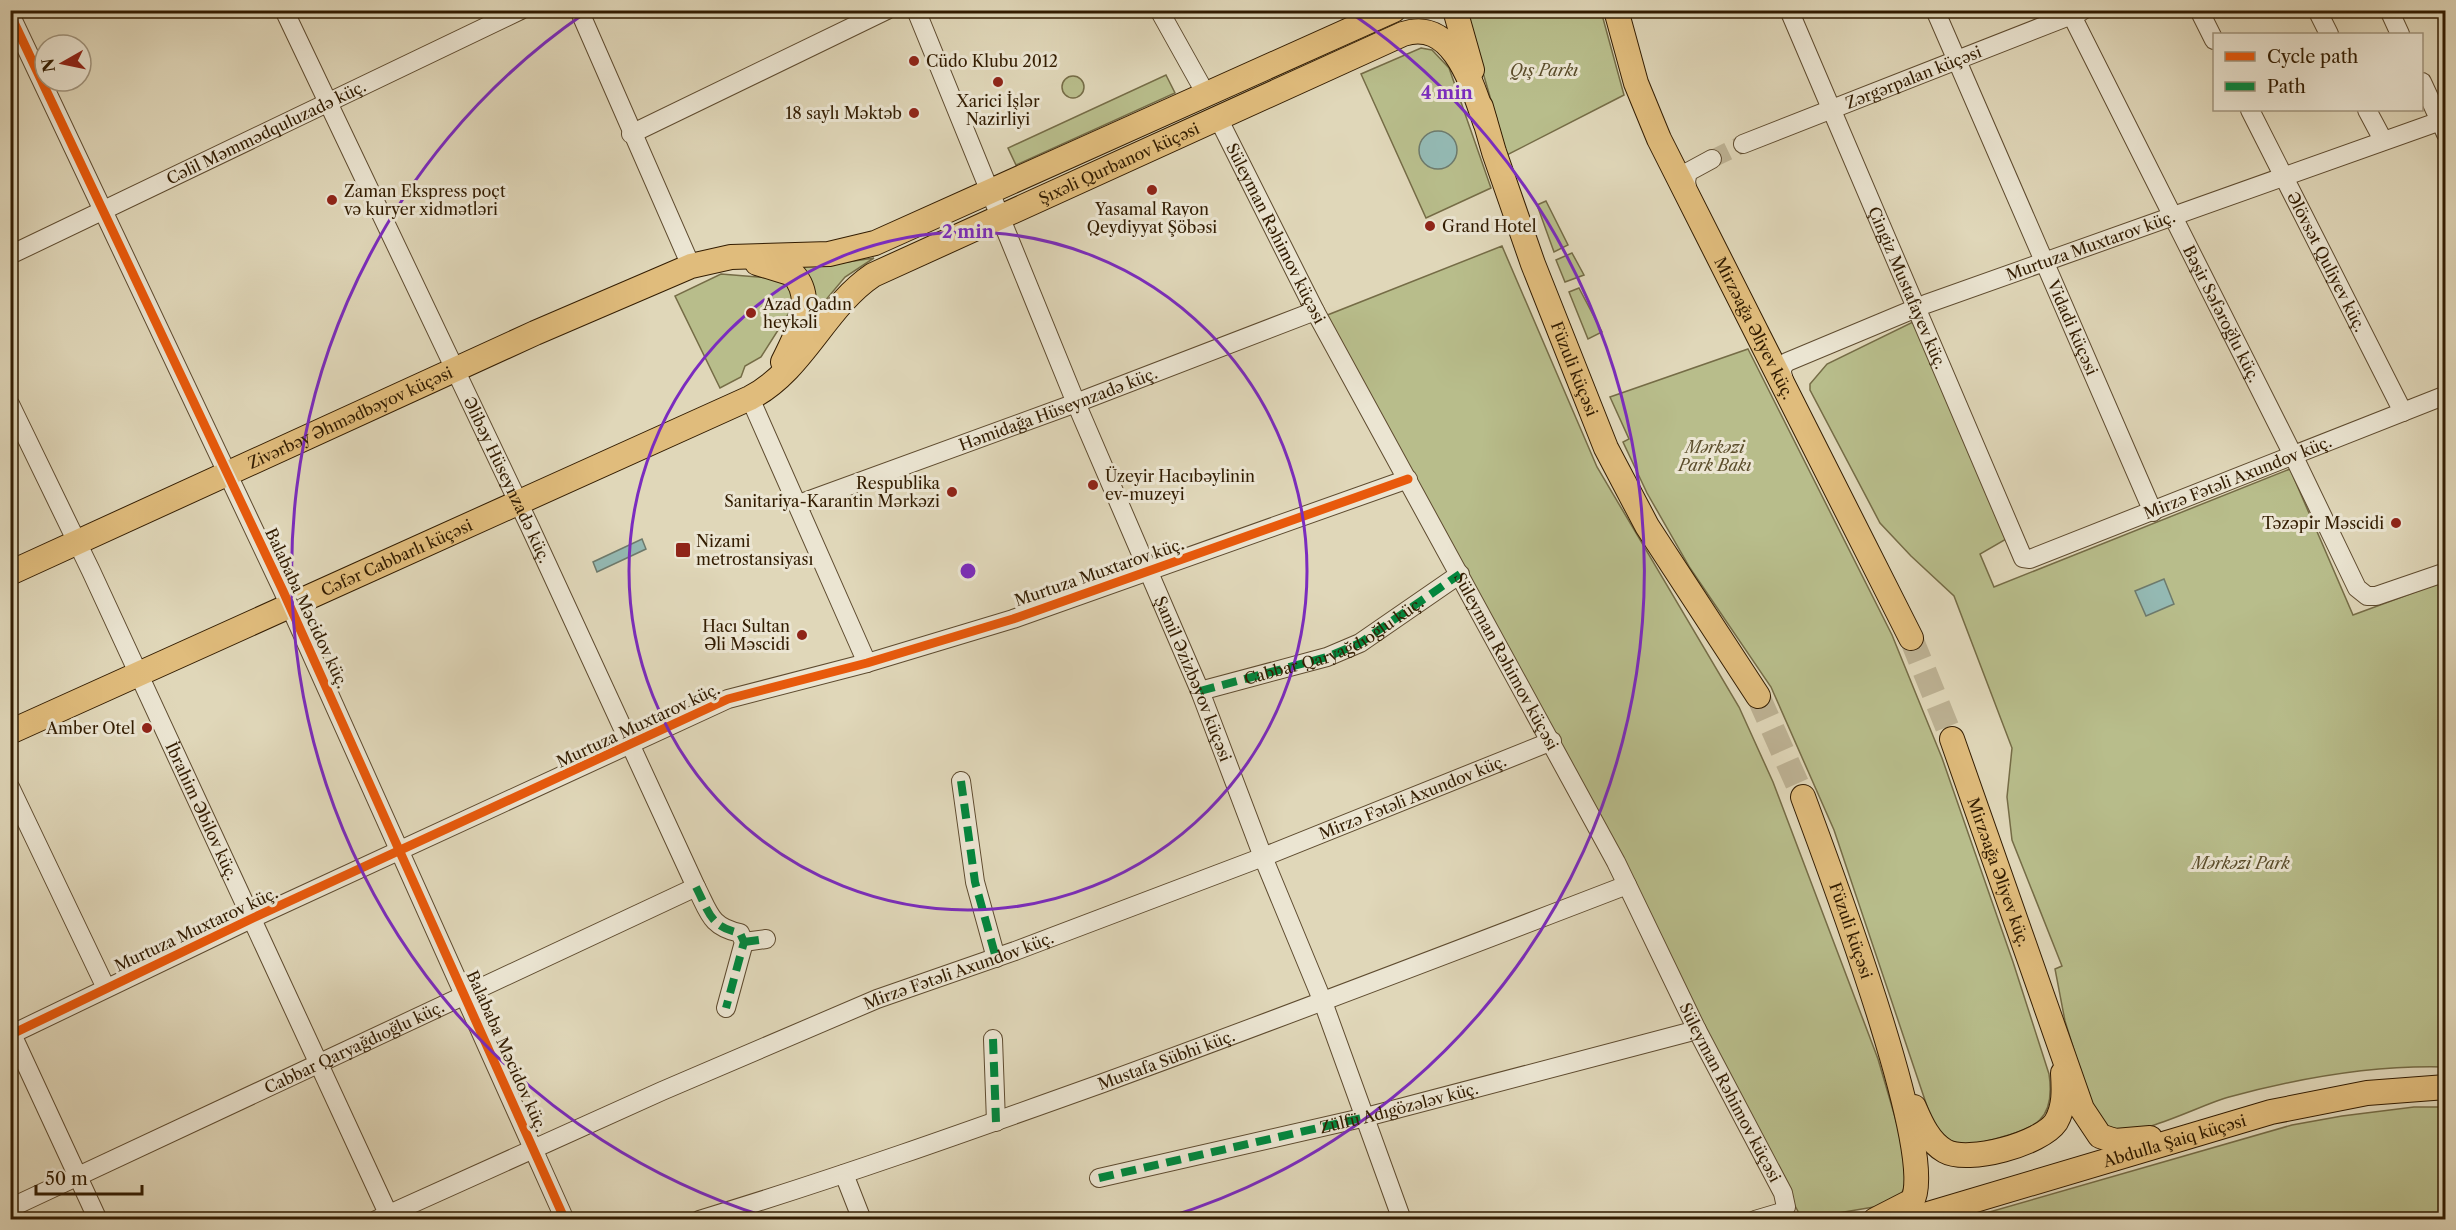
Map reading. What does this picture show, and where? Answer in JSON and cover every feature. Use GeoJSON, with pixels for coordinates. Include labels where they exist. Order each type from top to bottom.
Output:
{"type":"FeatureCollection","features":[{"type":"Feature","properties":{"kind":"main road","name":"Şıxəli Qurbanov küçəsi"},"geometry":{"type":"LineString","coordinates":[[719,259],[761,255],[813,255],[861,247],[1207,96],[1394,10]]}},
{"type":"Feature","properties":{"kind":"main road","name":"Füzuli küçəsi"},"geometry":{"type":"LineString","coordinates":[[1455,10],[1485,122],[1533,264],[1606,448],[1647,526],[1758,696]]}},
{"type":"Feature","properties":{"kind":"main road","name":"Mirzəağa Əliyev küç."},"geometry":{"type":"LineString","coordinates":[[1616,10],[1642,100],[1693,207],[1794,408],[1869,550],[1911,638]]}},
{"type":"Feature","properties":{"kind":"main road","name":"Şıxəli Qurbanov küçəsi"},"geometry":{"type":"LineString","coordinates":[[750,398],[771,385],[795,361],[839,304],[857,286],[895,264],[1403,34],[1417,32],[1439,39],[1457,55],[1469,78],[1485,122]]}},
{"type":"Feature","properties":{"kind":"main road","name":"Zivərbəy Əhmədbəyov küçəsi"},"geometry":{"type":"LineString","coordinates":[[10,573],[454,370],[691,266],[719,259]]}},
{"type":"Feature","properties":{"kind":"main road"},"geometry":{"type":"LineString","coordinates":[[719,259],[774,266],[793,274],[802,285],[804,294],[802,316],[771,385]]}},
{"type":"Feature","properties":{"kind":"main road","name":"Cəfər Cabbarlı küçəsi"},"geometry":{"type":"LineString","coordinates":[[10,732],[750,398]]}},
{"type":"Feature","properties":{"kind":"main road","name":"Mirzəağa Əliyev küç."},"geometry":{"type":"LineString","coordinates":[[1952,739],[2047,1006]]}},
{"type":"Feature","properties":{"kind":"main road","name":"Füzuli küçəsi"},"geometry":{"type":"LineString","coordinates":[[1803,797],[1896,1066]]}},
{"type":"Feature","properties":{"kind":"main road"},"geometry":{"type":"LineString","coordinates":[[1896,1066],[1925,1131],[1933,1142],[1947,1152],[1962,1156],[1984,1154],[2035,1138],[2056,1122],[2064,1093],[2063,1072],[2047,1006]]}},
{"type":"Feature","properties":{"kind":"main road"},"geometry":{"type":"LineString","coordinates":[[2047,1006],[2082,1109],[2100,1136],[2115,1141],[2134,1140],[2218,1127]]}},
{"type":"Feature","properties":{"kind":"main road"},"geometry":{"type":"LineString","coordinates":[[1875,1220],[1907,1205],[1917,1194],[1916,1161],[1896,1066]]}},
{"type":"Feature","properties":{"kind":"main road","name":"Abdulla Şaiq küçəsi"},"geometry":{"type":"LineString","coordinates":[[1908,1220],[2271,1112],[2343,1096],[2405,1088],[2445,1087]]}},
{"type":"Feature","properties":{"kind":"street","name":"Əlibəy Hüseynzadə küç."},"geometry":{"type":"LineString","coordinates":[[284,10],[518,503],[696,887],[715,922],[721,928],[740,933],[744,942]]}},
{"type":"Feature","properties":{"kind":"street","name":"Cəlil Məmmədquluzadə küç."},"geometry":{"type":"LineString","coordinates":[[10,255],[521,10]]}},
{"type":"Feature","properties":{"kind":"street"},"geometry":{"type":"LineString","coordinates":[[579,10],[631,134],[680,237],[691,266]]}},
{"type":"Feature","properties":{"kind":"street"},"geometry":{"type":"LineString","coordinates":[[631,134],[887,10]]}},
{"type":"Feature","properties":{"kind":"street","name":"Şamil Əzizbəyov küçəsi"},"geometry":{"type":"LineString","coordinates":[[916,10],[1076,403],[1200,691],[1263,857],[1323,1002],[1402,1220]]}},
{"type":"Feature","properties":{"kind":"street"},"geometry":{"type":"LineString","coordinates":[[1158,10],[1207,96]]}},
{"type":"Feature","properties":{"kind":"street","name":"Çingiz Mustafayev küç."},"geometry":{"type":"LineString","coordinates":[[1789,10],[2018,551],[2023,558],[2030,559]]}},
{"type":"Feature","properties":{"kind":"street","name":"Vidadi küçəsi"},"geometry":{"type":"LineString","coordinates":[[1935,10],[2153,512]]}},
{"type":"Feature","properties":{"kind":"street"},"geometry":{"type":"LineString","coordinates":[[2199,10],[2213,38]]}},
{"type":"Feature","properties":{"kind":"street"},"geometry":{"type":"LineString","coordinates":[[2317,10],[2328,33]]}},
{"type":"Feature","properties":{"kind":"street"},"geometry":{"type":"LineString","coordinates":[[2390,10],[2400,33]]}},
{"type":"Feature","properties":{"kind":"street","name":"Zərgərpalan küçəsi"},"geometry":{"type":"LineString","coordinates":[[1743,144],[2074,12]]}},
{"type":"Feature","properties":{"kind":"street","name":"Bəşir Səfəroğlu küç."},"geometry":{"type":"LineString","coordinates":[[2074,12],[2172,217],[2294,457],[2357,588],[2367,596],[2376,596],[2445,572]]}},
{"type":"Feature","properties":{"kind":"street","name":"Balababa Məcidov küç."},"geometry":{"type":"LineString","coordinates":[[10,14],[228,473],[566,1220]]}},
{"type":"Feature","properties":{"kind":"street"},"geometry":{"type":"LineString","coordinates":[[2423,86],[2444,125]]}},
{"type":"Feature","properties":{"kind":"street","name":"Əlövsət Quliyev küç."},"geometry":{"type":"LineString","coordinates":[[2251,111],[2403,412]]}},
{"type":"Feature","properties":{"kind":"street"},"geometry":{"type":"LineString","coordinates":[[2368,111],[2383,140]]}},
{"type":"Feature","properties":{"kind":"street","name":"Süleyman Rəhimov küçəsi"},"geometry":{"type":"LineString","coordinates":[[1218,118],[1315,311],[1552,741],[1627,885],[1697,1030],[1783,1193],[1786,1208],[1782,1212],[1755,1220]]}},
{"type":"Feature","properties":{"kind":"street","name":"Murtuza Muxtarov küç."},"geometry":{"type":"LineString","coordinates":[[1794,408],[1781,374],[1783,364],[1916,308],[2383,140],[2444,125]]}},
{"type":"Feature","properties":{"kind":"street"},"geometry":{"type":"LineString","coordinates":[[1693,207],[1687,188],[1687,174],[1690,170],[1712,159]]}},
{"type":"Feature","properties":{"kind":"street","name":"Həmidağa Hüseynzadə küç."},"geometry":{"type":"LineString","coordinates":[[799,504],[1076,403],[1315,311]]}},
{"type":"Feature","properties":{"kind":"street","name":"Mirzə Fətəli Axundov küç."},"geometry":{"type":"LineString","coordinates":[[2030,559],[2294,457],[2445,395]]}},
{"type":"Feature","properties":{"kind":"street"},"geometry":{"type":"LineString","coordinates":[[750,398],[799,504],[867,663]]}},
{"type":"Feature","properties":{"kind":"street","name":"İbrahim Əbilov küç."},"geometry":{"type":"LineString","coordinates":[[10,404],[253,918],[385,1218]]}},
{"type":"Feature","properties":{"kind":"street","name":"Murtuza Muxtarov küç."},"geometry":{"type":"LineString","coordinates":[[11,1033],[253,918],[728,699],[867,663],[1012,619],[1407,479]]}},
{"type":"Feature","properties":{"kind":"street","name":"Cabbar Qaryağdıoğlu küç."},"geometry":{"type":"LineString","coordinates":[[1200,691],[1327,657],[1360,643],[1460,574]]}},
{"type":"Feature","properties":{"kind":"street","name":"Mirzə Fətəli Axundov küç."},"geometry":{"type":"LineString","coordinates":[[385,1218],[534,1148],[867,1004],[1263,857],[1552,741]]}},
{"type":"Feature","properties":{"kind":"street"},"geometry":{"type":"LineString","coordinates":[[961,781],[975,882],[996,958]]}},
{"type":"Feature","properties":{"kind":"street"},"geometry":{"type":"LineString","coordinates":[[10,787],[106,988]]}},
{"type":"Feature","properties":{"kind":"street","name":"Mustafa Sübhi küç."},"geometry":{"type":"LineString","coordinates":[[699,1220],[996,1122],[1323,1002],[1627,885]]}},
{"type":"Feature","properties":{"kind":"street","name":"Cabbar Qaryağdıoğlu küç."},"geometry":{"type":"LineString","coordinates":[[10,1209],[696,887]]}},
{"type":"Feature","properties":{"kind":"street"},"geometry":{"type":"LineString","coordinates":[[726,1008],[744,942],[766,939]]}},
{"type":"Feature","properties":{"kind":"street","name":"Zülfü Adıgözələv küç."},"geometry":{"type":"LineString","coordinates":[[1099,1178],[1366,1117],[1697,1030]]}},
{"type":"Feature","properties":{"kind":"street"},"geometry":{"type":"LineString","coordinates":[[11,1033],[98,1220]]}},
{"type":"Feature","properties":{"kind":"street"},"geometry":{"type":"LineString","coordinates":[[993,1039],[996,1122]]}},
{"type":"Feature","properties":{"kind":"street"},"geometry":{"type":"LineString","coordinates":[[844,1174],[862,1220]]}},
{"type":"Feature","properties":{"kind":"green space","name":"Qış Parkı"},"geometry":{"type":"Polygon","coordinates":[[[1465,11],[1601,11],[1624,95],[1507,155],[1465,11]]]}},
{"type":"Feature","properties":{"kind":"green space"},"geometry":{"type":"Polygon","coordinates":[[[1421,48],[1432,50],[1449,68],[1491,188],[1426,218],[1361,74],[1421,48]]]}},
{"type":"Feature","properties":{"kind":"green space"},"geometry":{"type":"Polygon","coordinates":[[[1166,75],[1175,93],[1016,165],[1008,148],[1166,75]]]}},
{"type":"Feature","properties":{"kind":"green space"},"geometry":{"type":"Polygon","coordinates":[[[1073,76],[1081,79],[1084,87],[1081,95],[1073,98],[1065,95],[1062,87],[1065,79],[1073,76]]]}},
{"type":"Feature","properties":{"kind":"green space"},"geometry":{"type":"Polygon","coordinates":[[[1546,201],[1568,245],[1554,252],[1537,205],[1546,201]]]}},
{"type":"Feature","properties":{"kind":"green space"},"geometry":{"type":"Polygon","coordinates":[[[1502,246],[1597,467],[1739,707],[1773,782],[1878,1059],[1902,1141],[1909,1176],[1900,1197],[1880,1206],[1802,1219],[1325,316],[1502,246]]]}},
{"type":"Feature","properties":{"kind":"green space"},"geometry":{"type":"Polygon","coordinates":[[[1572,253],[1584,275],[1565,282],[1556,260],[1572,253]]]}},
{"type":"Feature","properties":{"kind":"green space"},"geometry":{"type":"Polygon","coordinates":[[[874,258],[845,277],[809,320],[814,301],[813,286],[806,274],[790,262],[821,266],[874,258]]]}},
{"type":"Feature","properties":{"kind":"green space"},"geometry":{"type":"Polygon","coordinates":[[[721,274],[781,279],[788,282],[794,305],[761,357],[745,366],[741,377],[720,388],[675,296],[721,274]]]}},
{"type":"Feature","properties":{"kind":"green space"},"geometry":{"type":"Polygon","coordinates":[[[1579,288],[1602,332],[1588,339],[1569,292],[1579,288]]]}},
{"type":"Feature","properties":{"kind":"green space","name":"Mərkəzi Park"},"geometry":{"type":"Polygon","coordinates":[[[1917,320],[2008,538],[1980,554],[1994,587],[2290,469],[2353,615],[2445,581],[2445,1067],[2391,1068],[2336,1074],[2282,1084],[2229,1097],[2157,1124],[2128,1131],[2108,1129],[2097,1119],[2065,1021],[2055,969],[2062,966],[2012,840],[2007,797],[2012,748],[1954,596],[1880,523],[1810,390],[1810,384],[1827,364],[1917,320]]]}},
{"type":"Feature","properties":{"kind":"green space","name":"Mərkəzi Park Bakı"},"geometry":{"type":"Polygon","coordinates":[[[1748,349],[1892,635],[1942,758],[2013,962],[2049,1074],[2050,1090],[2046,1112],[2040,1120],[2021,1131],[1962,1146],[1944,1136],[1933,1124],[1834,830],[1771,687],[1690,568],[1647,493],[1623,442],[1629,439],[1610,397],[1748,349]]]}},
{"type":"Feature","properties":{"kind":"green space"},"geometry":{"type":"Polygon","coordinates":[[[2414,1107],[2445,1107],[2445,1219],[1965,1219],[2292,1125],[2414,1107]]]}},
{"type":"Feature","properties":{"kind":"water"},"geometry":{"type":"Polygon","coordinates":[[[1438,131],[1451,137],[1457,150],[1451,163],[1438,169],[1425,163],[1419,150],[1425,137],[1438,131]]]}},
{"type":"Feature","properties":{"kind":"water"},"geometry":{"type":"Polygon","coordinates":[[[642,539],[646,549],[597,572],[593,562],[642,539]]]}},
{"type":"Feature","properties":{"kind":"water"},"geometry":{"type":"Polygon","coordinates":[[[2164,579],[2174,604],[2146,616],[2135,591],[2164,579]]]}},
{"type":"Feature","properties":{"kind":"tunnel"},"geometry":{"type":"LineString","coordinates":[[1712,159],[1743,144]]}},
{"type":"Feature","properties":{"kind":"tunnel"},"geometry":{"type":"LineString","coordinates":[[1911,638],[1952,739]]}},
{"type":"Feature","properties":{"kind":"tunnel"},"geometry":{"type":"LineString","coordinates":[[1758,696],[1803,797]]}},
{"type":"Feature","properties":{"kind":"marked path"},"geometry":{"type":"LineString","coordinates":[[1200,691],[1327,657],[1360,643],[1460,574]]}},
{"type":"Feature","properties":{"kind":"marked path"},"geometry":{"type":"LineString","coordinates":[[961,781],[975,882],[996,958]]}},
{"type":"Feature","properties":{"kind":"marked path"},"geometry":{"type":"LineString","coordinates":[[696,887],[716,922],[722,927],[740,933],[744,942],[726,1008]]}},
{"type":"Feature","properties":{"kind":"marked path"},"geometry":{"type":"LineString","coordinates":[[744,942],[766,939]]}},
{"type":"Feature","properties":{"kind":"marked path"},"geometry":{"type":"LineString","coordinates":[[993,1039],[996,1122]]}},
{"type":"Feature","properties":{"kind":"marked path"},"geometry":{"type":"LineString","coordinates":[[1099,1178],[1366,1117]]}},
{"type":"Feature","properties":{"kind":"cycle path"},"geometry":{"type":"LineString","coordinates":[[10,14],[283,591],[565,1220]]}},
{"type":"Feature","properties":{"kind":"cycle path"},"geometry":{"type":"LineString","coordinates":[[10,1035],[253,918],[728,699],[867,663],[1013,619],[1408,479]]}},
{"type":"Feature","properties":{"kind":"place","name":"Cüdo Klubu 2012"},"geometry":{"type":"Point","coordinates":[914,61]}},
{"type":"Feature","properties":{"kind":"place","name":"Xarici İşlər Nazirliyi"},"geometry":{"type":"Point","coordinates":[998,82]}},
{"type":"Feature","properties":{"kind":"place","name":"18 saylı Məktəb"},"geometry":{"type":"Point","coordinates":[914,113]}},
{"type":"Feature","properties":{"kind":"place","name":"Yasamal Rayon Qeydiyyat Şöbəsi"},"geometry":{"type":"Point","coordinates":[1152,190]}},
{"type":"Feature","properties":{"kind":"place","name":"Zaman Ekspress poçt və kuryer xidmətləri"},"geometry":{"type":"Point","coordinates":[332,200]}},
{"type":"Feature","properties":{"kind":"place","name":"Grand Hotel"},"geometry":{"type":"Point","coordinates":[1430,226]}},
{"type":"Feature","properties":{"kind":"place","name":"Azad Qadın heykəli"},"geometry":{"type":"Point","coordinates":[751,313]}},
{"type":"Feature","properties":{"kind":"place","name":"Üzeyir Hacıbəylinin ev-muzeyi"},"geometry":{"type":"Point","coordinates":[1093,485]}},
{"type":"Feature","properties":{"kind":"place","name":"Respublika Sanitariya-Karantin Mərkəzi"},"geometry":{"type":"Point","coordinates":[952,492]}},
{"type":"Feature","properties":{"kind":"place","name":"Təzəpir Məscidi"},"geometry":{"type":"Point","coordinates":[2396,523]}},
{"type":"Feature","properties":{"kind":"place","name":"Nizami metrostansiyası"},"geometry":{"type":"Point","coordinates":[683,550]}},
{"type":"Feature","properties":{"kind":"place","name":"Hacı Sultan Əli Məscidi"},"geometry":{"type":"Point","coordinates":[802,635]}},
{"type":"Feature","properties":{"kind":"place","name":"Amber Otel"},"geometry":{"type":"Point","coordinates":[147,728]}}]}
